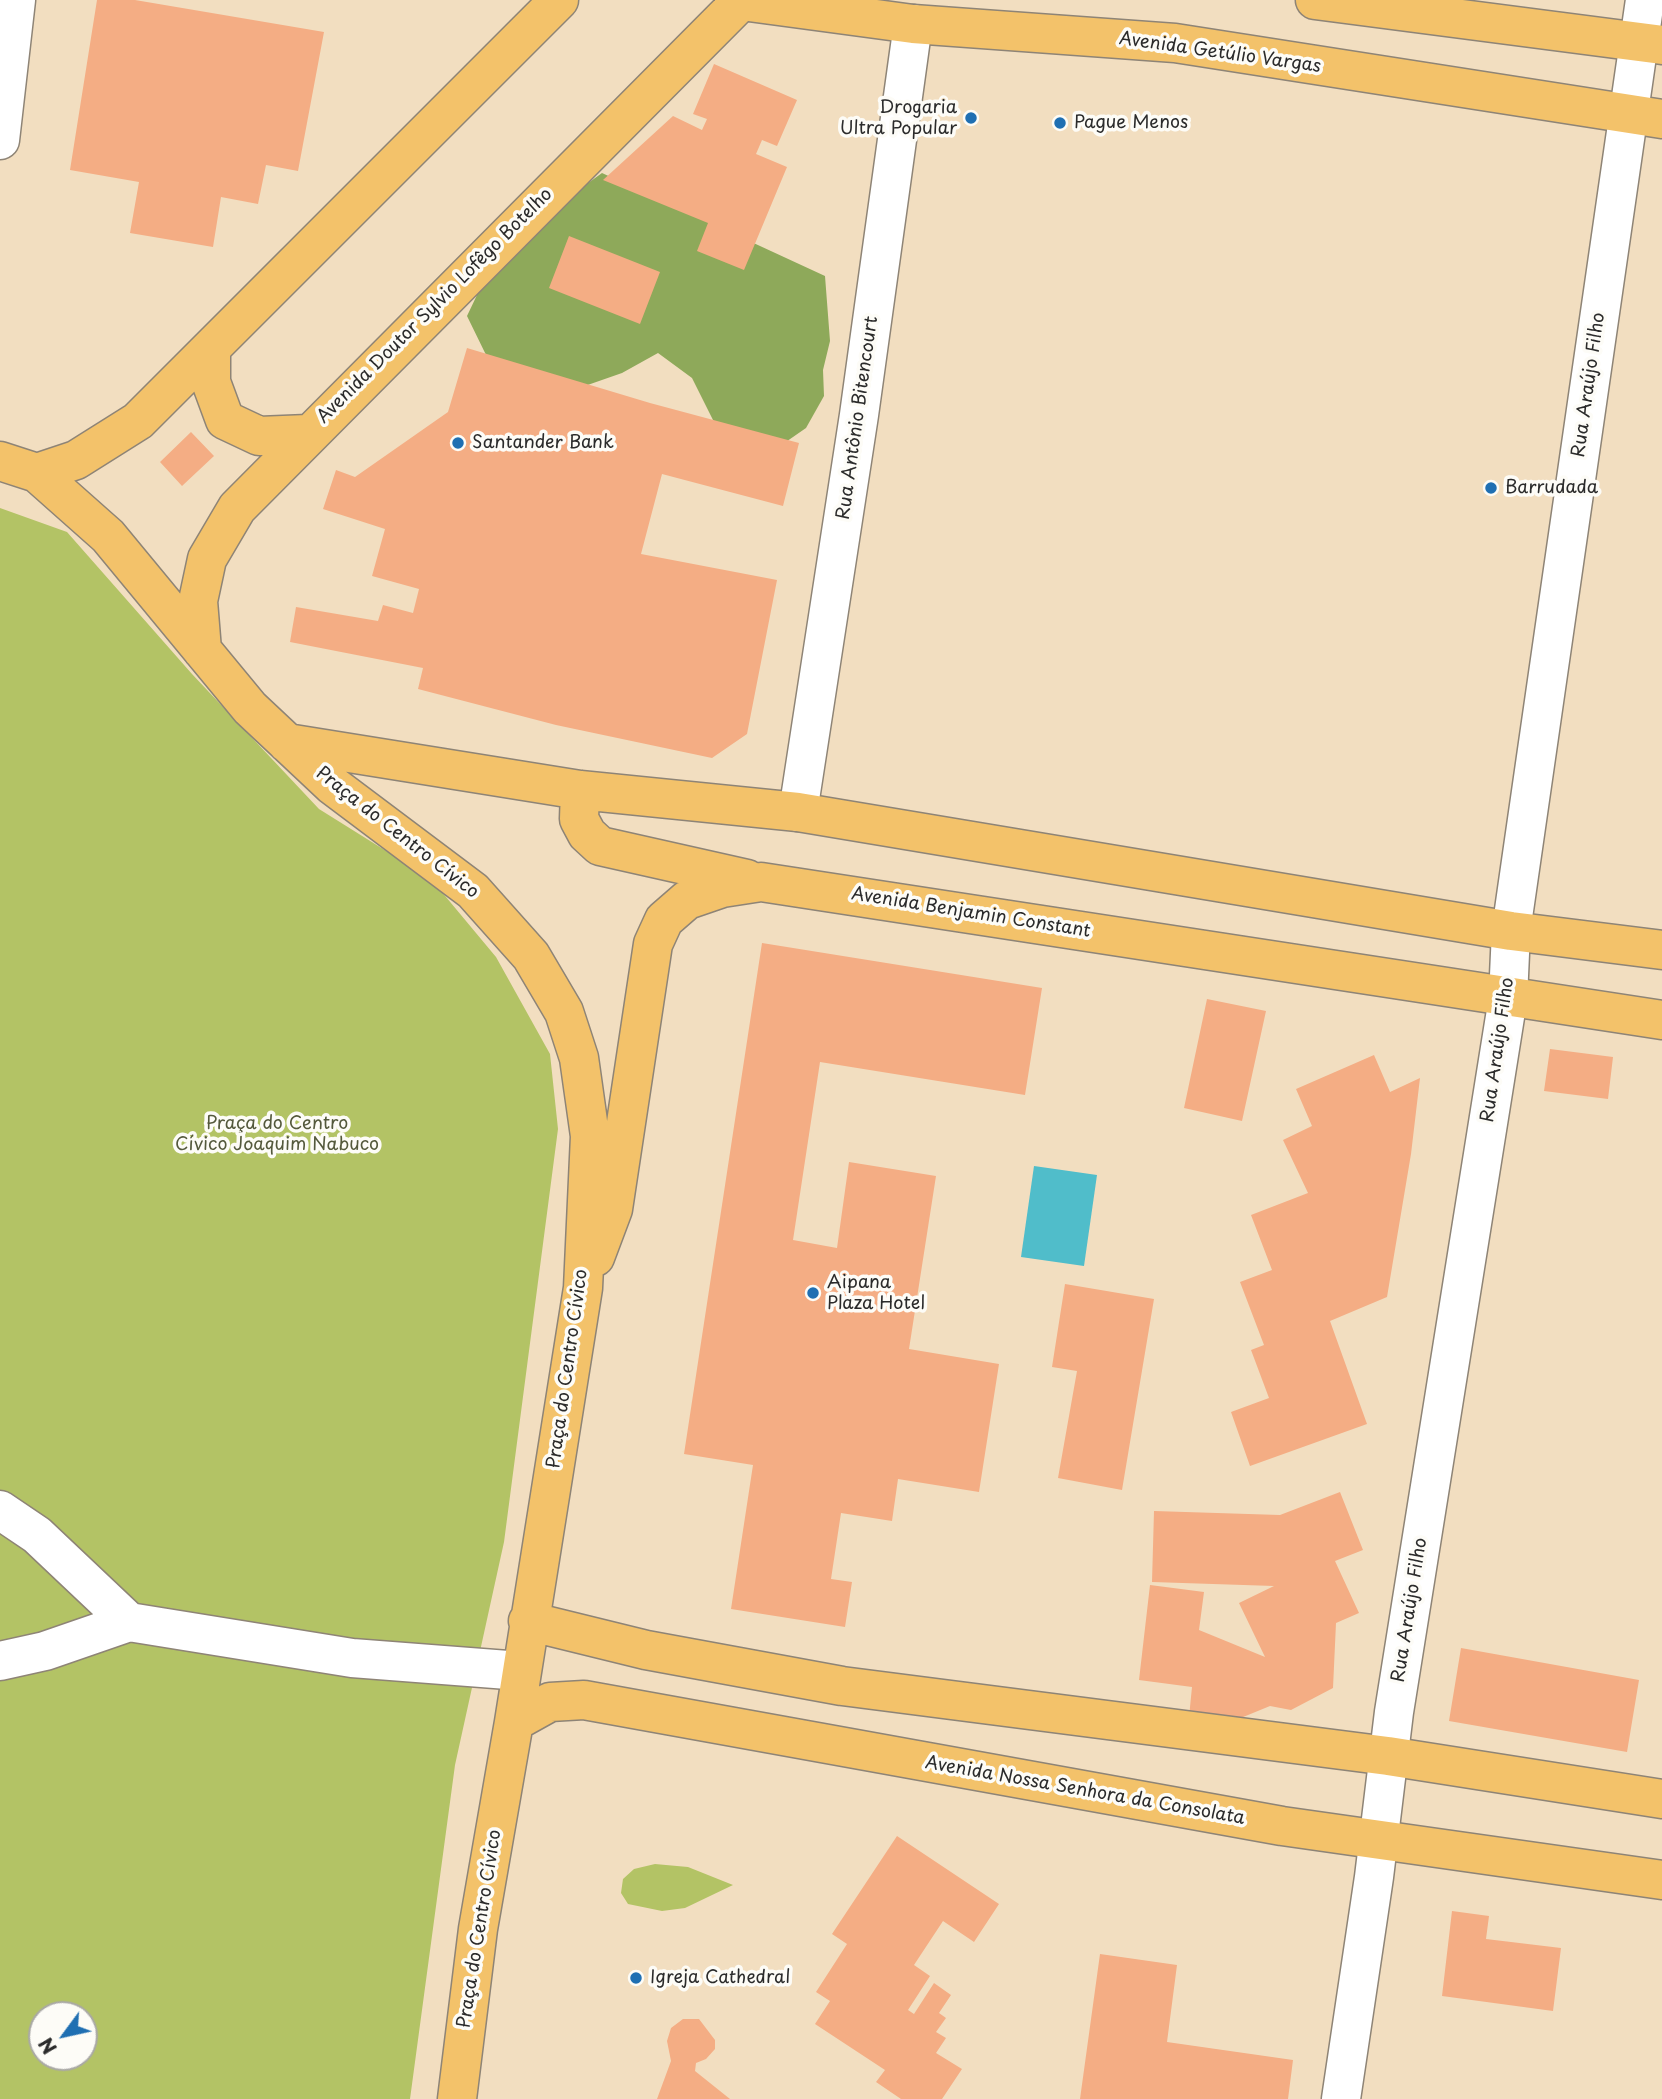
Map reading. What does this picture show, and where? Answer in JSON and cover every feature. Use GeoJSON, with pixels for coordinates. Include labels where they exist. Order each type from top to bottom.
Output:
{"type":"FeatureCollection","features":[{"type":"Feature","properties":{"kind":"main road"},"geometry":{"type":"LineString","coordinates":[[37,473],[76,460],[138,421],[559,0]]}},
{"type":"Feature","properties":{"kind":"main road","name":"Avenida Getúlio Vargas"},"geometry":{"type":"LineString","coordinates":[[739,0],[913,24],[1175,43],[1645,117]]}},
{"type":"Feature","properties":{"kind":"main road","name":"Avenida Doutor Sylvio Lofêgo Botelho"},"geometry":{"type":"LineString","coordinates":[[202,650],[198,601],[207,559],[237,508],[307,434],[739,0]]}},
{"type":"Feature","properties":{"kind":"main road"},"geometry":{"type":"LineString","coordinates":[[1315,0],[1650,44]]}},
{"type":"Feature","properties":{"kind":"main road"},"geometry":{"type":"LineString","coordinates":[[211,348],[211,382],[225,420],[259,436],[307,434]]}},
{"type":"Feature","properties":{"kind":"main road","name":"Praça do Centro Cívico"},"geometry":{"type":"LineString","coordinates":[[0,461],[37,473],[108,536],[250,708],[332,785],[473,891],[531,956],[565,1012],[579,1058],[590,1136],[583,1289],[478,1929],[457,2099]]}},
{"type":"Feature","properties":{"kind":"main road"},"geometry":{"type":"LineString","coordinates":[[287,743],[580,790],[798,812],[1511,932],[1662,950]]}},
{"type":"Feature","properties":{"kind":"main road"},"geometry":{"type":"LineString","coordinates":[[580,790],[579,819],[587,834],[600,846],[761,882]]}},
{"type":"Feature","properties":{"kind":"main road","name":"Avenida Benjamin Constant"},"geometry":{"type":"LineString","coordinates":[[583,1289],[613,1209],[653,944],[664,920],[687,900],[722,888],[761,882],[1662,1020]]}},
{"type":"Feature","properties":{"kind":"main road"},"geometry":{"type":"LineString","coordinates":[[528,1621],[646,1650],[842,1686],[1388,1756],[1662,1799]]}},
{"type":"Feature","properties":{"kind":"main road","name":"Avenida Nossa Senhora da Consolata"},"geometry":{"type":"LineString","coordinates":[[514,1722],[550,1702],[584,1700],[1378,1841],[1662,1880]]}},
{"type":"Feature","properties":{"kind":"street"},"geometry":{"type":"LineString","coordinates":[[0,140],[16,0]]}},
{"type":"Feature","properties":{"kind":"street","name":"Rua Araújo Filho"},"geometry":{"type":"LineString","coordinates":[[1341,2099],[1388,1756],[1508,998],[1511,932],[1645,117],[1650,44],[1645,0]]}},
{"type":"Feature","properties":{"kind":"street","name":"Rua Antônio Bitencourt"},"geometry":{"type":"LineString","coordinates":[[798,812],[859,415],[913,24]]}},
{"type":"Feature","properties":{"kind":"street"},"geometry":{"type":"LineString","coordinates":[[0,1510],[37,1535],[129,1622]]}},
{"type":"Feature","properties":{"kind":"street"},"geometry":{"type":"LineString","coordinates":[[0,1661],[45,1651],[129,1622],[352,1658],[521,1671]]}},
{"type":"Feature","properties":{"kind":"green space"},"geometry":{"type":"Polygon","coordinates":[[[602,173],[825,276],[830,341],[823,370],[824,396],[806,428],[780,446],[742,443],[713,420],[692,378],[658,353],[622,373],[579,388],[488,359],[467,316],[487,274],[537,220],[602,173]]]}},
{"type":"Feature","properties":{"kind":"green space","name":"Praça do Centro Cívico Joaquim Nabuco"},"geometry":{"type":"Polygon","coordinates":[[[0,508],[67,532],[192,674],[319,809],[431,879],[496,957],[550,1054],[558,1129],[504,1542],[455,1765],[410,2099],[0,2099],[0,508]]]}},
{"type":"Feature","properties":{"kind":"green space"},"geometry":{"type":"Polygon","coordinates":[[[655,1864],[688,1867],[733,1885],[685,1908],[662,1911],[628,1904],[621,1893],[623,1879],[634,1869],[655,1864]]]}},
{"type":"Feature","properties":{"kind":"water"},"geometry":{"type":"Polygon","coordinates":[[[1034,1166],[1097,1175],[1084,1266],[1021,1257],[1034,1166]]]}},
{"type":"Feature","properties":{"kind":"building"},"geometry":{"type":"Polygon","coordinates":[[[97,0],[135,0],[324,32],[298,171],[266,165],[258,204],[221,197],[213,247],[130,233],[139,182],[70,170],[97,0]]]}},
{"type":"Feature","properties":{"kind":"building"},"geometry":{"type":"Polygon","coordinates":[[[714,64],[797,100],[777,146],[762,140],[756,154],[787,167],[744,270],[697,251],[708,223],[603,180],[673,116],[702,130],[707,119],[693,114],[714,64]]]}},
{"type":"Feature","properties":{"kind":"building"},"geometry":{"type":"Polygon","coordinates":[[[569,236],[660,272],[640,324],[549,288],[569,236]]]}},
{"type":"Feature","properties":{"kind":"building"},"geometry":{"type":"Polygon","coordinates":[[[467,348],[650,403],[799,443],[783,506],[662,474],[641,554],[777,580],[747,734],[712,758],[556,725],[418,689],[423,668],[290,642],[296,607],[378,621],[383,605],[413,613],[419,589],[372,576],[385,529],[323,509],[336,470],[355,477],[448,412],[467,348]]]}},
{"type":"Feature","properties":{"kind":"building"},"geometry":{"type":"Polygon","coordinates":[[[191,432],[214,456],[182,486],[160,462],[191,432]]]}},
{"type":"Feature","properties":{"kind":"building","name":"Aipana Plaza Hotel"},"geometry":{"type":"Polygon","coordinates":[[[762,943],[1042,988],[1025,1095],[820,1062],[793,1240],[837,1248],[849,1162],[936,1176],[909,1349],[999,1364],[979,1492],[898,1479],[892,1521],[841,1513],[831,1579],[852,1582],[845,1627],[731,1609],[753,1465],[684,1454],[762,943]]]}},
{"type":"Feature","properties":{"kind":"building"},"geometry":{"type":"Polygon","coordinates":[[[1207,999],[1266,1011],[1242,1121],[1184,1108],[1207,999]]]}},
{"type":"Feature","properties":{"kind":"building"},"geometry":{"type":"Polygon","coordinates":[[[1550,1049],[1613,1057],[1608,1099],[1544,1091],[1550,1049]]]}},
{"type":"Feature","properties":{"kind":"building"},"geometry":{"type":"Polygon","coordinates":[[[1374,1055],[1390,1092],[1420,1078],[1411,1154],[1387,1297],[1330,1321],[1367,1424],[1250,1466],[1231,1412],[1269,1398],[1251,1350],[1264,1345],[1240,1282],[1272,1270],[1251,1215],[1308,1193],[1283,1140],[1312,1126],[1296,1089],[1374,1055]]]}},
{"type":"Feature","properties":{"kind":"building"},"geometry":{"type":"Polygon","coordinates":[[[1065,1284],[1154,1299],[1122,1490],[1058,1478],[1077,1371],[1052,1367],[1065,1284]]]}},
{"type":"Feature","properties":{"kind":"building"},"geometry":{"type":"Polygon","coordinates":[[[1340,1492],[1363,1550],[1335,1561],[1359,1613],[1336,1623],[1333,1688],[1291,1710],[1270,1706],[1231,1722],[1189,1717],[1192,1687],[1139,1680],[1150,1585],[1204,1592],[1199,1630],[1265,1657],[1239,1603],[1274,1586],[1152,1582],[1154,1511],[1280,1515],[1340,1492]]]}},
{"type":"Feature","properties":{"kind":"building"},"geometry":{"type":"Polygon","coordinates":[[[1461,1648],[1639,1680],[1627,1752],[1449,1721],[1461,1648]]]}},
{"type":"Feature","properties":{"kind":"building"},"geometry":{"type":"Polygon","coordinates":[[[897,1836],[999,1904],[974,1942],[943,1921],[914,1965],[930,1976],[908,2010],[914,2014],[934,1983],[951,1995],[939,2013],[946,2018],[936,2032],[946,2038],[936,2053],[962,2069],[942,2099],[901,2099],[876,2082],[885,2070],[815,2024],[830,2001],[816,1992],[847,1944],[832,1934],[897,1836]]]}},
{"type":"Feature","properties":{"kind":"building"},"geometry":{"type":"Polygon","coordinates":[[[1452,1911],[1489,1916],[1486,1939],[1561,1948],[1553,2011],[1442,1996],[1452,1911]]]}},
{"type":"Feature","properties":{"kind":"building"},"geometry":{"type":"Polygon","coordinates":[[[1100,1954],[1177,1965],[1167,2042],[1293,2060],[1288,2099],[1080,2099],[1100,1954]]]}},
{"type":"Feature","properties":{"kind":"building"},"geometry":{"type":"Polygon","coordinates":[[[683,2019],[699,2019],[715,2040],[715,2049],[706,2059],[696,2063],[695,2071],[730,2099],[657,2099],[671,2061],[667,2041],[671,2028],[683,2019]]]}},
{"type":"Feature","properties":{"kind":"place","name":"Drogaria Ultra Popular"},"geometry":{"type":"Point","coordinates":[971,118]}},
{"type":"Feature","properties":{"kind":"place","name":"Pague Menos"},"geometry":{"type":"Point","coordinates":[1060,123]}},
{"type":"Feature","properties":{"kind":"place","name":"Santander Bank"},"geometry":{"type":"Point","coordinates":[458,443]}},
{"type":"Feature","properties":{"kind":"place","name":"Barrudada"},"geometry":{"type":"Point","coordinates":[1491,488]}},
{"type":"Feature","properties":{"kind":"place","name":"Aipana Plaza Hotel"},"geometry":{"type":"Point","coordinates":[813,1293]}},
{"type":"Feature","properties":{"kind":"place","name":"Igreja Cathedral"},"geometry":{"type":"Point","coordinates":[636,1978]}}]}
